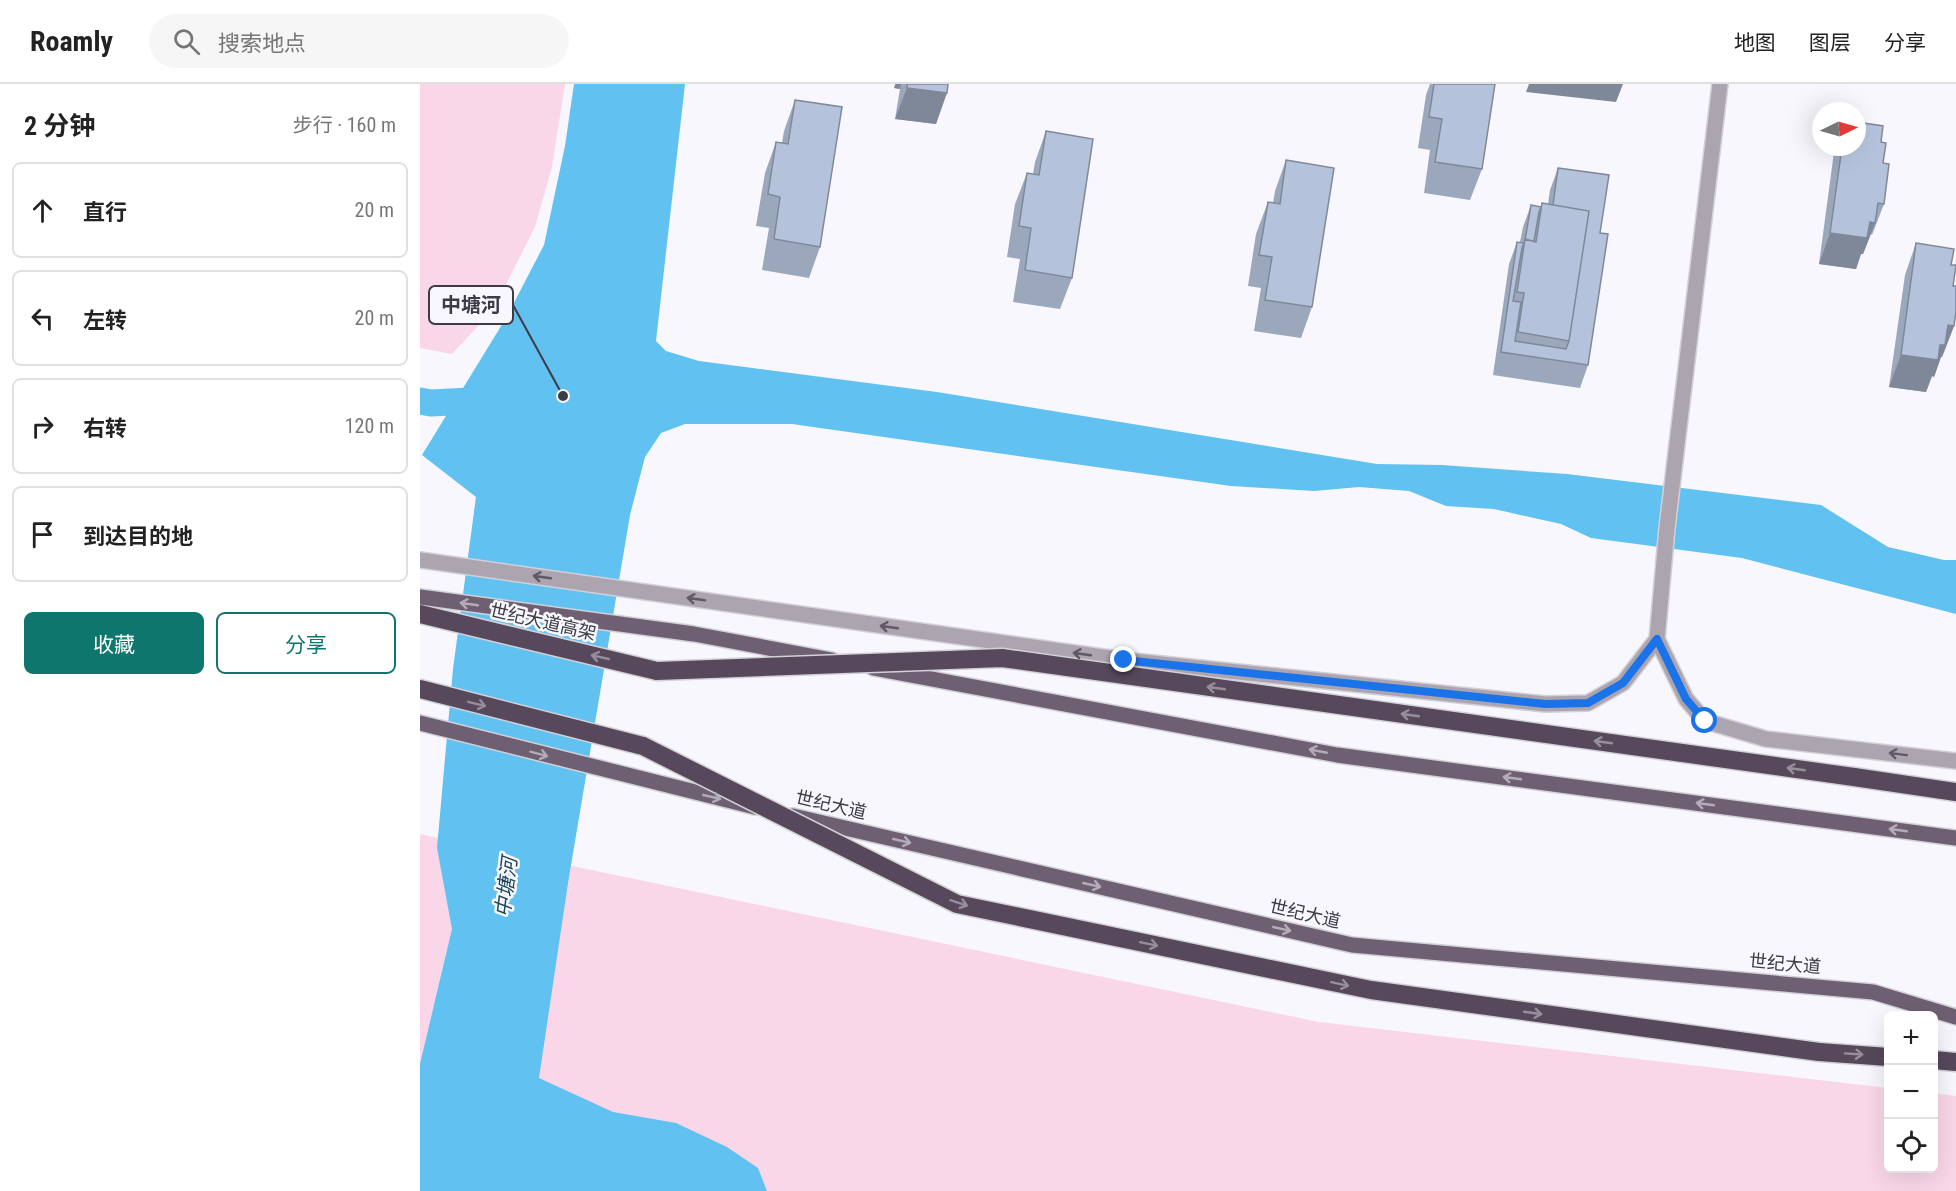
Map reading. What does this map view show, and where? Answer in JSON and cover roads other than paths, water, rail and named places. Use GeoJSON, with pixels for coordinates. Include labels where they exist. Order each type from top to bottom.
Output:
{"type":"FeatureCollection","features":[{"type":"Feature","properties":{"kind":"highway","name":"世纪大道高架"},"geometry":{"type":"LineString","coordinates":[[422,603],[657,670],[1002,658],[1956,792]]}},
{"type":"Feature","properties":{"kind":"highway"},"geometry":{"type":"LineString","coordinates":[[420,689],[643,746],[957,904],[1371,990],[1819,1052],[1884,1057]]}},
{"type":"Feature","properties":{"kind":"highway"},"geometry":{"type":"LineString","coordinates":[[1938,1060],[1956,1062]]}},
{"type":"Feature","properties":{"kind":"main road"},"geometry":{"type":"LineString","coordinates":[[422,603],[694,634],[1337,755],[1956,838]]}},
{"type":"Feature","properties":{"kind":"main road","name":"世纪大道"},"geometry":{"type":"LineString","coordinates":[[420,723],[655,784],[1352,945],[1873,992],[1956,1017]]}},
{"type":"Feature","properties":{"kind":"street"},"geometry":{"type":"LineString","coordinates":[[1720,84],[1667,528],[1657,639],[1686,699],[1705,721],[1766,739],[1956,761]]}},
{"type":"Feature","properties":{"kind":"street"},"geometry":{"type":"LineString","coordinates":[[420,560],[1124,660],[1545,704],[1588,703],[1623,683],[1657,639]]}},
{"type":"Feature","properties":{"kind":"water"},"geometry":{"type":"Polygon","coordinates":[[[574,84],[685,84],[656,341],[666,351],[699,361],[937,392],[1377,464],[1442,465],[1567,474],[1821,505],[1888,547],[1944,560],[1956,560],[1956,614],[1742,558],[1591,538],[1561,524],[1494,509],[1446,506],[1409,491],[1359,487],[1314,491],[1231,486],[792,424],[685,424],[661,433],[645,457],[630,515],[568,883],[539,1078],[613,1112],[676,1123],[727,1147],[758,1168],[767,1191],[420,1191],[420,1064],[452,929],[437,848],[453,669],[476,497],[422,455],[506,318],[544,245],[565,146],[574,84]]]}},
{"type":"Feature","properties":{"kind":"waterway"},"geometry":{"type":"LineString","coordinates":[[420,401],[431,403],[490,400]]}},
{"type":"Feature","properties":{"kind":"place","name":"中塘河"},"geometry":{"type":"Point","coordinates":[563,396]}}]}
